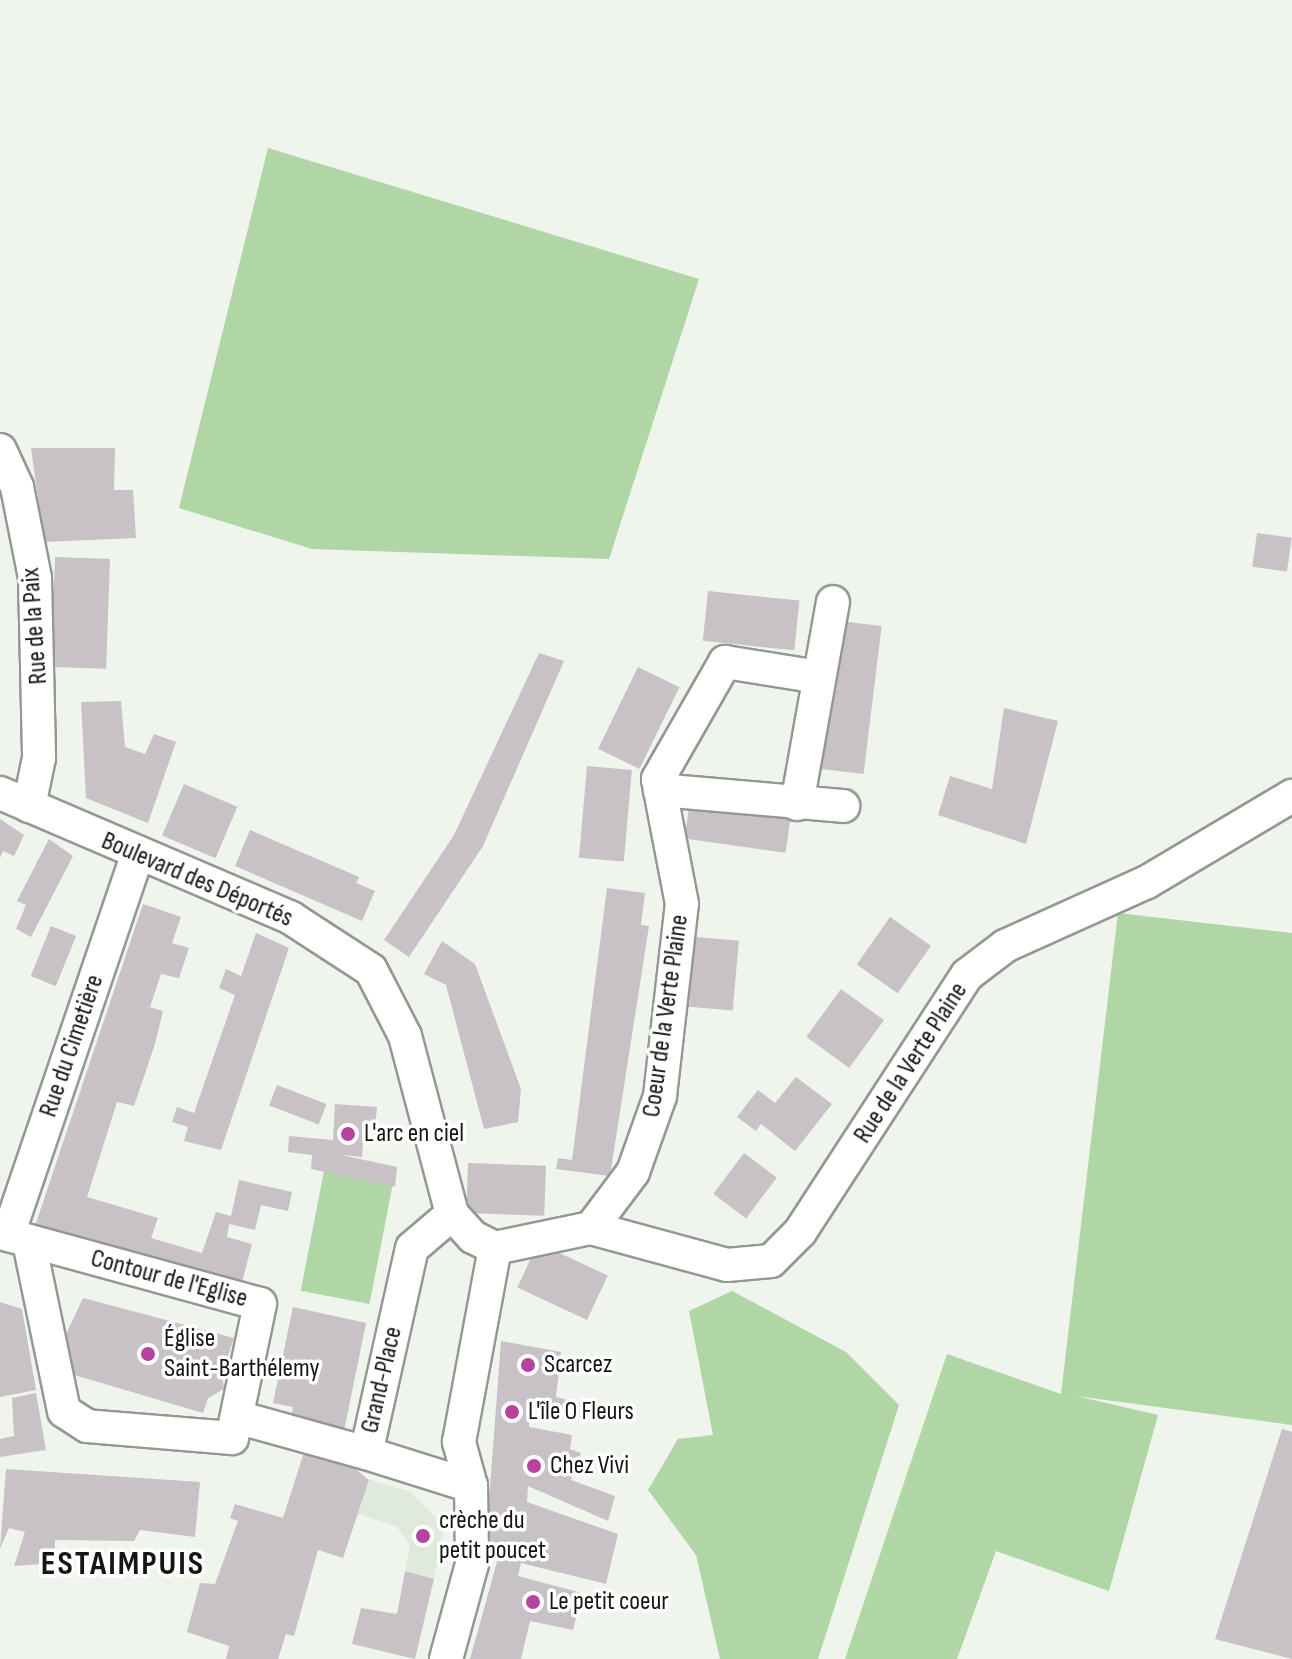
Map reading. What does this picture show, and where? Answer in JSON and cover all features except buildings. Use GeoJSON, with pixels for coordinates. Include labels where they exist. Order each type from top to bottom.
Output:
{"type":"FeatureCollection","features":[{"type":"Feature","properties":{"kind":"street","name":"Rue de la Paix"},"geometry":{"type":"LineString","coordinates":[[0,450],[17,487],[35,578],[39,758],[29,806]]}},
{"type":"Feature","properties":{"kind":"street"},"geometry":{"type":"LineString","coordinates":[[797,804],[833,602]]}},
{"type":"Feature","properties":{"kind":"street","name":"Coeur de la Verte Plaine"},"geometry":{"type":"LineString","coordinates":[[591,1228],[633,1172],[660,1096],[682,904],[658,779],[725,662],[819,677]]}},
{"type":"Feature","properties":{"kind":"street"},"geometry":{"type":"LineString","coordinates":[[660,790],[843,806]]}},
{"type":"Feature","properties":{"kind":"street","name":"Boulevard des Déportés"},"geometry":{"type":"LineString","coordinates":[[0,793],[137,856],[291,918],[371,970],[405,1036],[452,1214]]}},
{"type":"Feature","properties":{"kind":"street","name":"Rue de la Verte Plaine"},"geometry":{"type":"LineString","coordinates":[[591,1228],[727,1265],[771,1261],[800,1232],[967,975],[1005,946],[1147,882],[1292,796]]}},
{"type":"Feature","properties":{"kind":"street","name":"Rue du Cimetière"},"geometry":{"type":"LineString","coordinates":[[12,1239],[137,856]]}},
{"type":"Feature","properties":{"kind":"street"},"geometry":{"type":"LineString","coordinates":[[452,1214],[495,1248]]}},
{"type":"Feature","properties":{"kind":"street","name":"Grand-Place"},"geometry":{"type":"LineString","coordinates":[[452,1214],[412,1248],[366,1453],[471,1486]]}},
{"type":"Feature","properties":{"kind":"street"},"geometry":{"type":"LineString","coordinates":[[495,1248],[591,1228]]}},
{"type":"Feature","properties":{"kind":"street"},"geometry":{"type":"LineString","coordinates":[[12,1239],[64,1411],[87,1426],[232,1438],[237,1417],[366,1453]]}},
{"type":"Feature","properties":{"kind":"street","name":"Contour de l'Eglise"},"geometry":{"type":"LineString","coordinates":[[12,1239],[260,1304],[237,1417]]}},
{"type":"Feature","properties":{"kind":"street"},"geometry":{"type":"LineString","coordinates":[[446,1659],[472,1564],[471,1486],[459,1442],[495,1248]]}},
{"type":"Feature","properties":{"kind":"shaded area","name":"crèche du petit poucet"},"geometry":{"type":"Polygon","coordinates":[[[369,1480],[409,1491],[444,1526],[434,1579],[405,1571],[410,1545],[396,1526],[358,1514],[369,1480]]]}},
{"type":"Feature","properties":{"kind":"green space"},"geometry":{"type":"Polygon","coordinates":[[[268,148],[699,279],[609,559],[312,549],[179,508],[268,148]]]}},
{"type":"Feature","properties":{"kind":"green space"},"geometry":{"type":"Polygon","coordinates":[[[1118,913],[1292,933],[1292,1425],[1076,1396],[1158,1415],[1109,1591],[996,1551],[957,1659],[845,1659],[947,1354],[1061,1394],[1118,913]]]}},
{"type":"Feature","properties":{"kind":"green space"},"geometry":{"type":"Polygon","coordinates":[[[324,1171],[393,1184],[369,1304],[301,1291],[324,1171]]]}},
{"type":"Feature","properties":{"kind":"green space"},"geometry":{"type":"Polygon","coordinates":[[[732,1291],[846,1352],[899,1405],[818,1659],[720,1659],[696,1555],[648,1490],[678,1439],[713,1435],[689,1311],[732,1291]]]}},
{"type":"Feature","properties":{"kind":"place","name":"L'arc en ciel"},"geometry":{"type":"Point","coordinates":[348,1134]}},
{"type":"Feature","properties":{"kind":"place","name":"Église Saint-Barthélemy"},"geometry":{"type":"Point","coordinates":[148,1354]}},
{"type":"Feature","properties":{"kind":"place","name":"Scarcez"},"geometry":{"type":"Point","coordinates":[528,1365]}},
{"type":"Feature","properties":{"kind":"place","name":"L'île O Fleurs"},"geometry":{"type":"Point","coordinates":[512,1412]}},
{"type":"Feature","properties":{"kind":"place","name":"Chez Vivi"},"geometry":{"type":"Point","coordinates":[534,1466]}},
{"type":"Feature","properties":{"kind":"place","name":"crèche du petit poucet"},"geometry":{"type":"Point","coordinates":[423,1536]}},
{"type":"Feature","properties":{"kind":"place","name":"Le petit coeur"},"geometry":{"type":"Point","coordinates":[533,1602]}},
{"type":"Feature","properties":{"kind":"district","name":"ESTAIMPUIS"},"geometry":{"type":"Point","coordinates":[123,1564]}}]}
